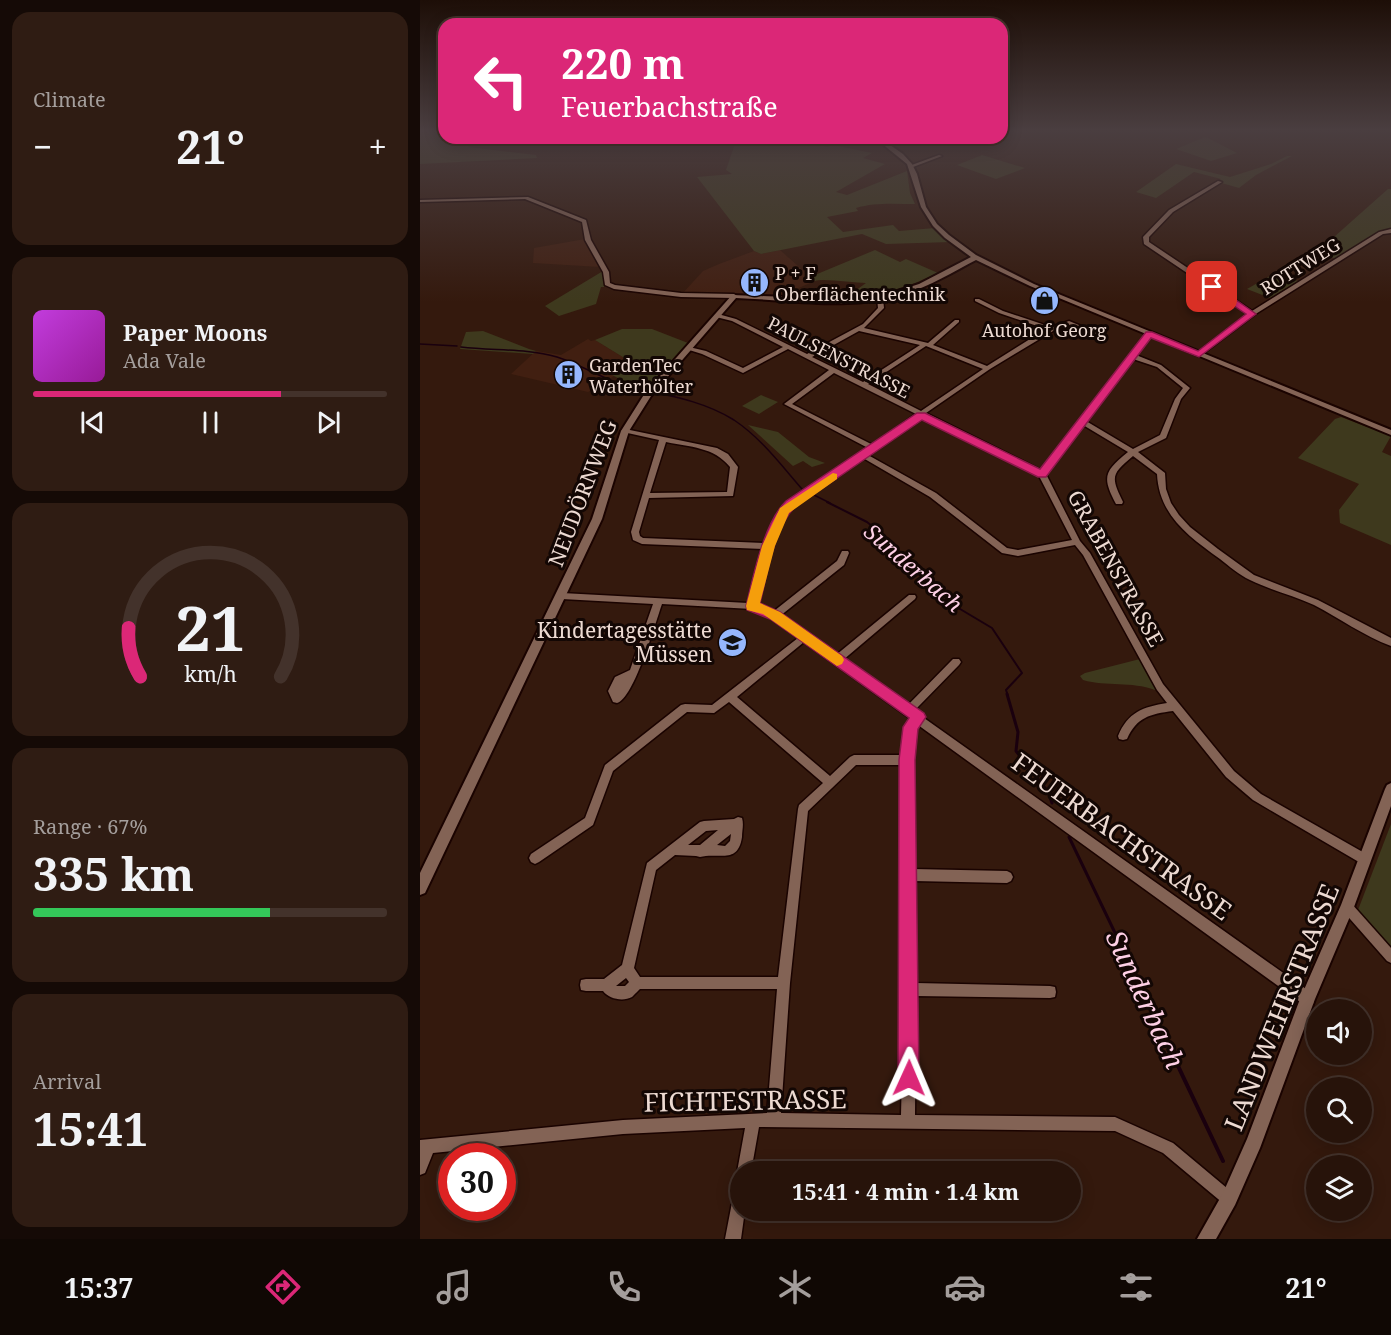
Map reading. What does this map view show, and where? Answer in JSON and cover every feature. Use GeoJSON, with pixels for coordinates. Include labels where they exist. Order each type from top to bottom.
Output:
{"type":"FeatureCollection","features":[{"type":"Feature","properties":{"kind":"street"},"geometry":{"type":"LineString","coordinates":[[916,187],[927,214],[945,234],[977,257],[1032,285],[1391,434]]}},
{"type":"Feature","properties":{"kind":"street"},"geometry":{"type":"LineString","coordinates":[[1212,187],[1171,211],[1146,237],[1146,243],[1252,314]]}},
{"type":"Feature","properties":{"kind":"street"},"geometry":{"type":"LineString","coordinates":[[420,201],[531,199],[584,220],[590,245],[606,272],[607,284],[614,287],[681,295],[849,301],[880,298],[918,287],[977,257]]}},
{"type":"Feature","properties":{"kind":"street","name":"ROTTWEG"},"geometry":{"type":"LineString","coordinates":[[1199,354],[1252,314],[1381,233],[1391,231]]}},
{"type":"Feature","properties":{"kind":"street","name":"NEUDÖRNWEG"},"geometry":{"type":"LineString","coordinates":[[420,888],[597,519],[625,430],[653,390],[734,296]]}},
{"type":"Feature","properties":{"kind":"street"},"geometry":{"type":"LineString","coordinates":[[807,357],[859,329],[881,308],[880,298]]}},
{"type":"Feature","properties":{"kind":"street"},"geometry":{"type":"LineString","coordinates":[[978,300],[1001,312],[1051,329]]}},
{"type":"Feature","properties":{"kind":"street","name":"PAULSENSTRASSE"},"geometry":{"type":"LineString","coordinates":[[717,316],[734,320],[1042,474]]}},
{"type":"Feature","properties":{"kind":"street"},"geometry":{"type":"LineString","coordinates":[[863,385],[927,345],[957,321]]}},
{"type":"Feature","properties":{"kind":"street"},"geometry":{"type":"LineString","coordinates":[[752,606],[768,546],[784,510],[790,504],[864,456],[987,368],[1051,329],[1069,323],[1094,333]]}},
{"type":"Feature","properties":{"kind":"street"},"geometry":{"type":"LineString","coordinates":[[859,329],[927,345],[987,368]]}},
{"type":"Feature","properties":{"kind":"street","name":"GRABENSTRASSE"},"geometry":{"type":"LineString","coordinates":[[1149,334],[1042,474],[1077,542],[1086,553],[1160,687],[1230,774],[1257,797],[1364,859]]}},
{"type":"Feature","properties":{"kind":"street"},"geometry":{"type":"LineString","coordinates":[[689,349],[704,352],[743,371],[788,347]]}},
{"type":"Feature","properties":{"kind":"street"},"geometry":{"type":"LineString","coordinates":[[1119,502],[1111,486],[1111,474],[1115,467],[1133,452],[1163,436],[1178,399],[1186,388],[1159,366],[1132,356]]}},
{"type":"Feature","properties":{"kind":"street"},"geometry":{"type":"LineString","coordinates":[[834,370],[786,404],[874,448]]}},
{"type":"Feature","properties":{"kind":"street"},"geometry":{"type":"LineString","coordinates":[[1083,422],[1133,452],[1161,473],[1161,494],[1172,514],[1241,570],[1251,577],[1329,608],[1391,642]]}},
{"type":"Feature","properties":{"kind":"street"},"geometry":{"type":"LineString","coordinates":[[625,430],[714,450],[725,456],[734,467],[732,492],[727,495],[647,496]]}},
{"type":"Feature","properties":{"kind":"street"},"geometry":{"type":"LineString","coordinates":[[663,439],[634,534],[640,540],[768,546]]}},
{"type":"Feature","properties":{"kind":"street"},"geometry":{"type":"LineString","coordinates":[[864,456],[933,495],[1005,551],[1018,553],[1077,542]]}},
{"type":"Feature","properties":{"kind":"street"},"geometry":{"type":"LineString","coordinates":[[775,615],[841,563],[845,553]]}},
{"type":"Feature","properties":{"kind":"street","name":"FEUERBACHSTRASSE"},"geometry":{"type":"LineString","coordinates":[[562,596],[752,606],[766,610],[914,714],[1308,999]]}},
{"type":"Feature","properties":{"kind":"street"},"geometry":{"type":"LineString","coordinates":[[837,660],[912,597]]}},
{"type":"Feature","properties":{"kind":"street"},"geometry":{"type":"LineString","coordinates":[[632,673],[658,602]]}},
{"type":"Feature","properties":{"kind":"street"},"geometry":{"type":"LineString","coordinates":[[535,858],[589,821],[609,768],[686,708],[714,710],[804,637]]}},
{"type":"Feature","properties":{"kind":"street"},"geometry":{"type":"LineString","coordinates":[[908,1122],[910,989],[907,760],[910,727],[914,714],[956,662]]}},
{"type":"Feature","properties":{"kind":"street"},"geometry":{"type":"LineString","coordinates":[[730,697],[830,783]]}},
{"type":"Feature","properties":{"kind":"street"},"geometry":{"type":"LineString","coordinates":[[1123,736],[1127,724],[1139,715],[1150,709],[1176,706]]}},
{"type":"Feature","properties":{"kind":"street"},"geometry":{"type":"LineString","coordinates":[[773,1120],[784,983],[804,809],[854,760],[907,760]]}},
{"type":"Feature","properties":{"kind":"street","name":"LANDWEHRSTRASSE"},"geometry":{"type":"LineString","coordinates":[[1308,999],[1347,907],[1391,789]]}},
{"type":"Feature","properties":{"kind":"street"},"geometry":{"type":"LineString","coordinates":[[586,985],[606,985],[627,969],[651,867],[704,826],[737,823]]}},
{"type":"Feature","properties":{"kind":"street"},"geometry":{"type":"LineString","coordinates":[[700,852],[737,823]]}},
{"type":"Feature","properties":{"kind":"street"},"geometry":{"type":"LineString","coordinates":[[673,850],[727,851],[735,844],[737,823]]}},
{"type":"Feature","properties":{"kind":"street"},"geometry":{"type":"LineString","coordinates":[[698,830],[710,844]]}},
{"type":"Feature","properties":{"kind":"street"},"geometry":{"type":"LineString","coordinates":[[909,875],[1007,877]]}},
{"type":"Feature","properties":{"kind":"street"},"geometry":{"type":"LineString","coordinates":[[1347,907],[1391,957]]}},
{"type":"Feature","properties":{"kind":"street"},"geometry":{"type":"LineString","coordinates":[[627,969],[637,983]]}},
{"type":"Feature","properties":{"kind":"street"},"geometry":{"type":"LineString","coordinates":[[606,985],[612,993],[628,992],[637,983],[784,983]]}},
{"type":"Feature","properties":{"kind":"street"},"geometry":{"type":"LineString","coordinates":[[910,989],[1050,992]]}},
{"type":"Feature","properties":{"kind":"street","name":"LANDWEHRSTRASSE"},"geometry":{"type":"LineString","coordinates":[[1206,1239],[1229,1199],[1254,1142],[1306,1004]]}},
{"type":"Feature","properties":{"kind":"street"},"geometry":{"type":"LineString","coordinates":[[746,1161],[753,1120]]}},
{"type":"Feature","properties":{"kind":"street","name":"FICHTESTRASSE"},"geometry":{"type":"LineString","coordinates":[[424,1147],[623,1127],[753,1120],[1115,1124],[1168,1148],[1229,1199]]}},
{"type":"Feature","properties":{"kind":"street"},"geometry":{"type":"LineString","coordinates":[[420,1168],[424,1147]]}},
{"type":"Feature","properties":{"kind":"street"},"geometry":{"type":"LineString","coordinates":[[734,1239],[737,1221]]}},
{"type":"Feature","properties":{"kind":"shaded area"},"geometry":{"type":"Polygon","coordinates":[[[705,187],[845,187],[836,192],[847,195],[867,187],[909,187],[915,204],[871,205],[856,208],[858,211],[827,217],[843,232],[893,225],[899,231],[935,228],[951,242],[886,244],[862,234],[761,254],[754,251],[705,187]]]}},
{"type":"Feature","properties":{"kind":"shaded area"},"geometry":{"type":"Polygon","coordinates":[[[1143,187],[1172,187],[1156,198],[1136,192],[1143,187]]]}},
{"type":"Feature","properties":{"kind":"shaded area"},"geometry":{"type":"Polygon","coordinates":[[[1388,189],[1391,189],[1391,230],[1378,232],[1337,259],[1316,253],[1388,189]]]}},
{"type":"Feature","properties":{"kind":"shaded area"},"geometry":{"type":"Polygon","coordinates":[[[585,239],[600,267],[533,263],[534,248],[585,239]]]}},
{"type":"Feature","properties":{"kind":"shaded area"},"geometry":{"type":"Polygon","coordinates":[[[780,250],[815,281],[789,292],[786,296],[682,294],[703,271],[754,251],[761,254],[780,250]]]}},
{"type":"Feature","properties":{"kind":"shaded area"},"geometry":{"type":"Polygon","coordinates":[[[875,250],[900,262],[906,259],[938,273],[890,294],[844,299],[866,283],[815,281],[810,277],[875,250]]]}},
{"type":"Feature","properties":{"kind":"shaded area"},"geometry":{"type":"Polygon","coordinates":[[[603,271],[604,287],[601,287],[596,304],[559,316],[545,306],[603,271]]]}},
{"type":"Feature","properties":{"kind":"shaded area"},"geometry":{"type":"Polygon","coordinates":[[[1275,273],[1298,281],[1270,298],[1247,289],[1275,273]]]}},
{"type":"Feature","properties":{"kind":"shaded area"},"geometry":{"type":"Polygon","coordinates":[[[622,329],[652,329],[688,343],[650,388],[624,381],[608,373],[613,370],[610,369],[626,359],[595,340],[622,329]]]}},
{"type":"Feature","properties":{"kind":"shaded area"},"geometry":{"type":"Polygon","coordinates":[[[483,331],[536,351],[533,354],[460,349],[466,332],[483,331]]]}},
{"type":"Feature","properties":{"kind":"shaded area"},"geometry":{"type":"Polygon","coordinates":[[[588,339],[595,340],[626,359],[609,373],[614,376],[588,392],[511,374],[536,351],[561,355],[588,339]]]}},
{"type":"Feature","properties":{"kind":"shaded area"},"geometry":{"type":"Polygon","coordinates":[[[761,395],[778,402],[759,414],[742,406],[761,395]]]}},
{"type":"Feature","properties":{"kind":"shaded area"},"geometry":{"type":"Polygon","coordinates":[[[1341,417],[1391,436],[1382,452],[1391,456],[1391,545],[1340,523],[1339,510],[1359,484],[1298,458],[1335,419],[1341,417]]]}},
{"type":"Feature","properties":{"kind":"shaded area"},"geometry":{"type":"Polygon","coordinates":[[[748,425],[778,432],[809,457],[825,463],[812,467],[803,461],[793,466],[748,425]]]}},
{"type":"Feature","properties":{"kind":"shaded area"},"geometry":{"type":"Polygon","coordinates":[[[1140,659],[1155,683],[1155,690],[1146,687],[1092,682],[1083,680],[1080,676],[1085,673],[1140,659]]]}},
{"type":"Feature","properties":{"kind":"shaded area"},"geometry":{"type":"Polygon","coordinates":[[[1391,824],[1391,949],[1358,910],[1391,824]]]}},
{"type":"Feature","properties":{"kind":"waterway","name":"Sunderbach"},"geometry":{"type":"LineString","coordinates":[[420,344],[457,346]]}},
{"type":"Feature","properties":{"kind":"waterway","name":"Sunderbach"},"geometry":{"type":"LineString","coordinates":[[461,347],[521,351],[557,357],[620,384],[683,399],[722,413],[753,435],[802,489]]}},
{"type":"Feature","properties":{"kind":"waterway","name":"Sunderbach"},"geometry":{"type":"LineString","coordinates":[[814,495],[830,503]]}},
{"type":"Feature","properties":{"kind":"waterway","name":"Sunderbach"},"geometry":{"type":"LineString","coordinates":[[827,502],[867,522],[893,543],[894,548],[940,588],[950,603],[992,628],[1022,673],[1006,690],[1008,696]]}},
{"type":"Feature","properties":{"kind":"waterway","name":"Sunderbach"},"geometry":{"type":"LineString","coordinates":[[1007,694],[1018,732],[1016,751],[1048,792],[1052,803]]}},
{"type":"Feature","properties":{"kind":"waterway","name":"Sunderbach"},"geometry":{"type":"LineString","coordinates":[[1069,837],[1117,937]]}},
{"type":"Feature","properties":{"kind":"waterway","name":"Sunderbach"},"geometry":{"type":"LineString","coordinates":[[1116,935],[1223,1161]]}},
{"type":"Feature","properties":{"kind":"slow traffic"},"geometry":{"type":"LineString","coordinates":[[833,477],[784,510],[768,546],[752,606],[775,615],[837,660]]}},
{"type":"Feature","properties":{"kind":"place","name":"P + F Oberflächentechnik"},"geometry":{"type":"Point","coordinates":[754,283]}},
{"type":"Feature","properties":{"kind":"place","name":"Autohof Georg"},"geometry":{"type":"Point","coordinates":[1044,301]}},
{"type":"Feature","properties":{"kind":"place","name":"GardenTec Waterhölter"},"geometry":{"type":"Point","coordinates":[568,375]}},
{"type":"Feature","properties":{"kind":"place","name":"Kindertagesstätte Müssen"},"geometry":{"type":"Point","coordinates":[733,642]}},
{"type":"Feature","properties":{"kind":"route"},"geometry":{"type":"LineString","coordinates":[[909,1078],[907,760],[910,727],[919,717],[775,615],[752,606],[768,546],[784,510],[790,504],[864,456],[921,415],[1042,474],[1047,471],[1149,334],[1199,354],[1252,314],[1212,287]]}}]}
